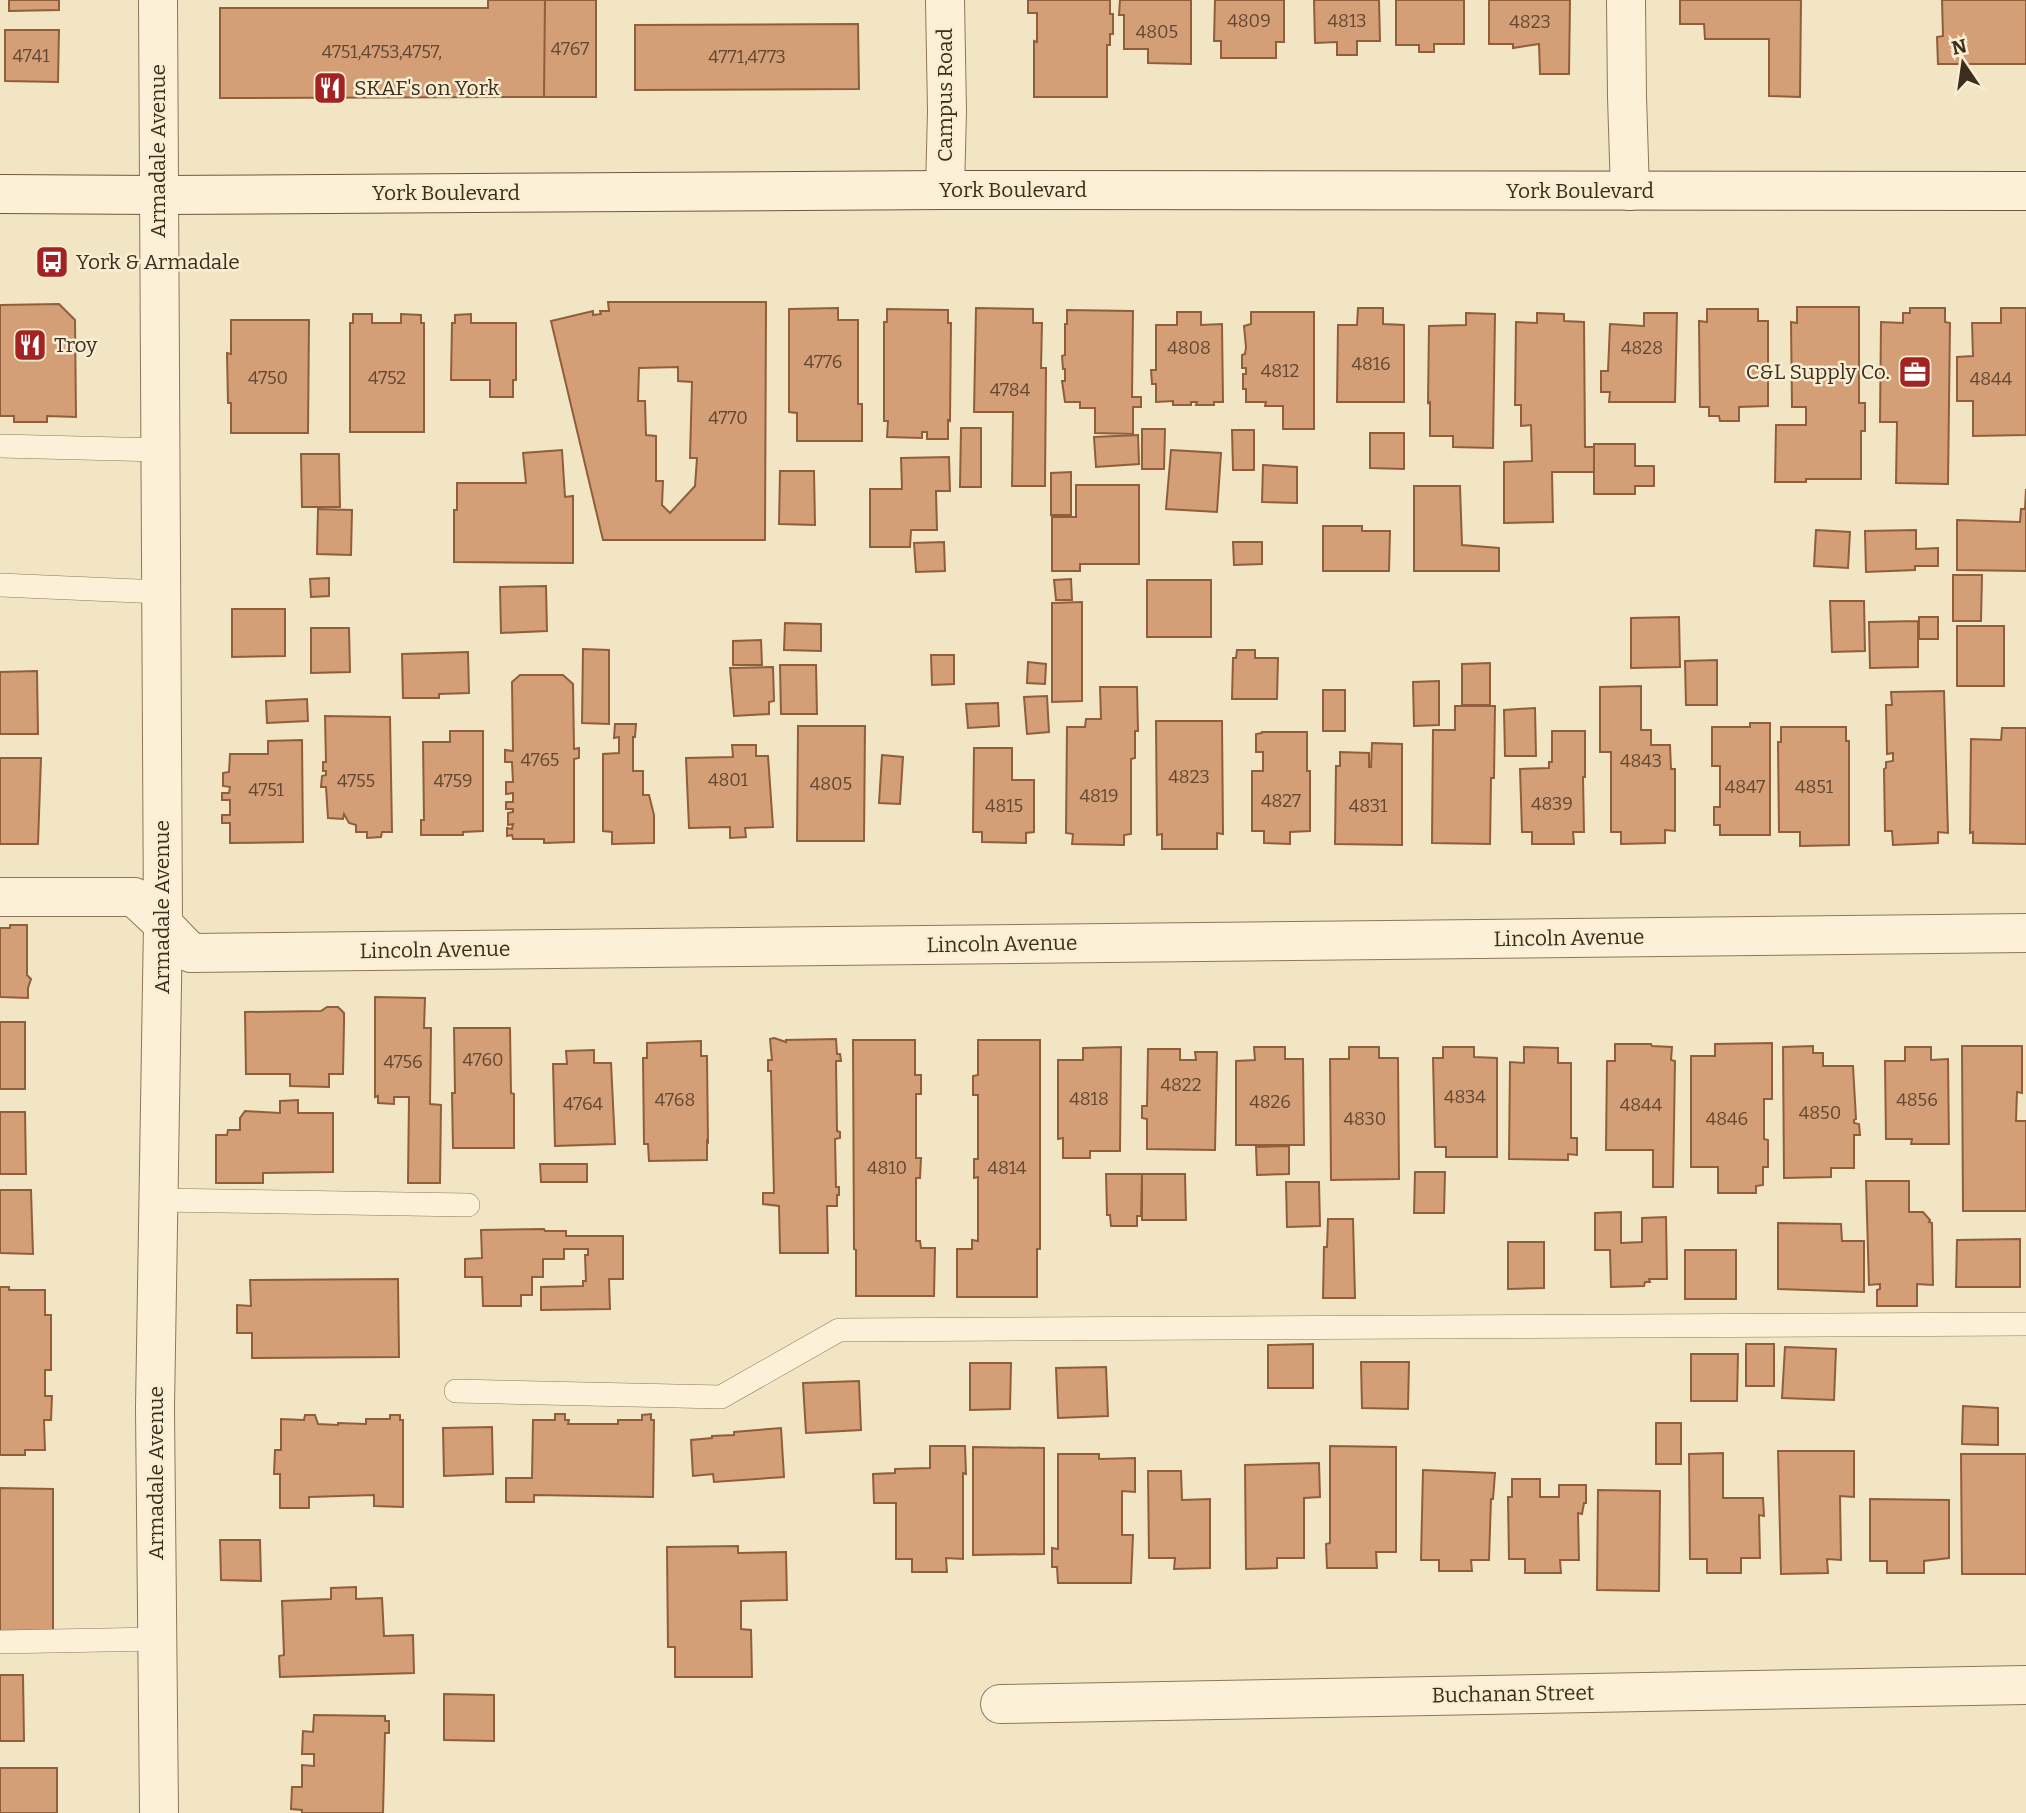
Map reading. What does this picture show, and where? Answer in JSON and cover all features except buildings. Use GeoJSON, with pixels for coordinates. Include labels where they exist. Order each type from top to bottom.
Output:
{"type":"FeatureCollection","features":[{"type":"Feature","properties":{"kind":"street","name":"Armadale Avenue"},"geometry":{"type":"LineString","coordinates":[[158,0],[163,924],[155,1408],[159,1813]]}},
{"type":"Feature","properties":{"kind":"street","name":"Campus Road"},"geometry":{"type":"LineString","coordinates":[[945,0],[945,190]]}},
{"type":"Feature","properties":{"kind":"street"},"geometry":{"type":"LineString","coordinates":[[1626,0],[1630,191]]}},
{"type":"Feature","properties":{"kind":"street","name":"York Boulevard"},"geometry":{"type":"LineString","coordinates":[[0,194],[945,190],[2026,191]]}},
{"type":"Feature","properties":{"kind":"street","name":"Lincoln Avenue"},"geometry":{"type":"LineString","coordinates":[[0,897],[134,897],[191,953],[2026,933]]}},
{"type":"Feature","properties":{"kind":"street","name":"Buchanan Street"},"geometry":{"type":"LineString","coordinates":[[1000,1704],[2026,1685]]}},
{"type":"Feature","properties":{"kind":"lane"},"geometry":{"type":"LineString","coordinates":[[0,446],[160,450]]}},
{"type":"Feature","properties":{"kind":"lane"},"geometry":{"type":"LineString","coordinates":[[0,585],[161,592]]}},
{"type":"Feature","properties":{"kind":"lane"},"geometry":{"type":"LineString","coordinates":[[158,1200],[468,1205]]}},
{"type":"Feature","properties":{"kind":"lane"},"geometry":{"type":"LineString","coordinates":[[456,1391],[721,1396],[839,1330],[2026,1324]]}},
{"type":"Feature","properties":{"kind":"lane"},"geometry":{"type":"LineString","coordinates":[[0,1642],[157,1639]]}},
{"type":"Feature","properties":{"kind":"place","name":"SKAF's on York"},"geometry":{"type":"Point","coordinates":[330,88]}},
{"type":"Feature","properties":{"kind":"place","name":"York & Armadale"},"geometry":{"type":"Point","coordinates":[52,262]}},
{"type":"Feature","properties":{"kind":"place","name":"Troy"},"geometry":{"type":"Point","coordinates":[30,345]}},
{"type":"Feature","properties":{"kind":"place","name":"C&L Supply Co."},"geometry":{"type":"Point","coordinates":[1915,372]}}]}
